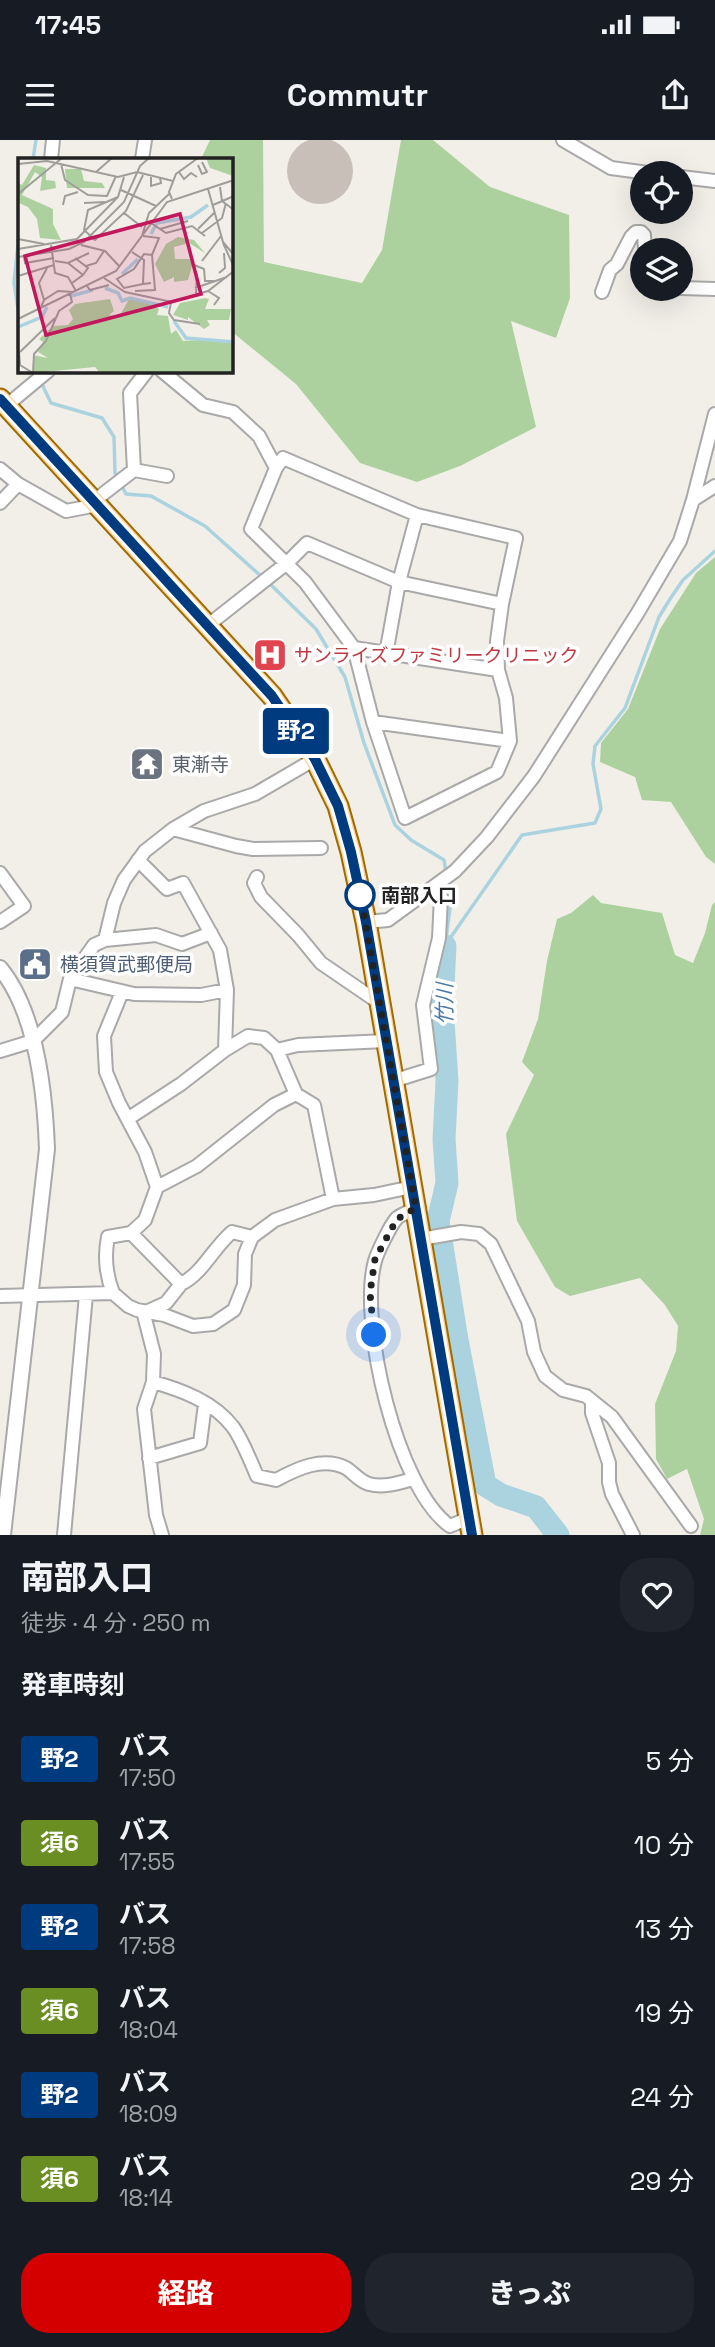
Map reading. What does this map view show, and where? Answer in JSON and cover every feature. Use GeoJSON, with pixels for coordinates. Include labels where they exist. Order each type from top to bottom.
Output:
{"type":"FeatureCollection","features":[{"type":"Feature","properties":{"kind":"main road"},"geometry":{"type":"LineString","coordinates":[[3,402],[272,696],[315,759],[338,806],[366,922],[471,1526]]}},
{"type":"Feature","properties":{"kind":"street"},"geometry":{"type":"LineString","coordinates":[[51,158],[53,140]]}},
{"type":"Feature","properties":{"kind":"street"},"geometry":{"type":"LineString","coordinates":[[142,158],[145,140]]}},
{"type":"Feature","properties":{"kind":"street"},"geometry":{"type":"LineString","coordinates":[[563,140],[611,168],[630,171]]}},
{"type":"Feature","properties":{"kind":"street"},"geometry":{"type":"LineString","coordinates":[[693,178],[715,181]]}},
{"type":"Feature","properties":{"kind":"street"},"geometry":{"type":"LineString","coordinates":[[630,238],[636,232],[644,235],[644,238]]}},
{"type":"Feature","properties":{"kind":"street"},"geometry":{"type":"LineString","coordinates":[[602,292],[610,270],[617,264],[630,239]]}},
{"type":"Feature","properties":{"kind":"street"},"geometry":{"type":"LineString","coordinates":[[693,288],[715,289]]}},
{"type":"Feature","properties":{"kind":"street"},"geometry":{"type":"LineString","coordinates":[[3,402],[45,373]]}},
{"type":"Feature","properties":{"kind":"street"},"geometry":{"type":"LineString","coordinates":[[134,470],[130,393],[146,373]]}},
{"type":"Feature","properties":{"kind":"street"},"geometry":{"type":"LineString","coordinates":[[164,373],[203,405],[233,412],[260,436],[276,468]]}},
{"type":"Feature","properties":{"kind":"street"},"geometry":{"type":"LineString","coordinates":[[366,922],[388,920],[455,872],[534,776],[680,541],[715,414]]}},
{"type":"Feature","properties":{"kind":"street"},"geometry":{"type":"LineString","coordinates":[[283,458],[416,515],[516,538],[497,641],[498,670],[506,698],[510,741],[497,772],[405,818],[373,722],[354,648],[305,582],[251,529],[276,468],[283,458]]}},
{"type":"Feature","properties":{"kind":"street"},"geometry":{"type":"LineString","coordinates":[[0,469],[18,484],[66,511],[95,503],[134,470]]}},
{"type":"Feature","properties":{"kind":"street"},"geometry":{"type":"LineString","coordinates":[[134,470],[167,476]]}},
{"type":"Feature","properties":{"kind":"street"},"geometry":{"type":"LineString","coordinates":[[0,503],[18,484]]}},
{"type":"Feature","properties":{"kind":"street"},"geometry":{"type":"LineString","coordinates":[[693,500],[715,486]]}},
{"type":"Feature","properties":{"kind":"street"},"geometry":{"type":"LineString","coordinates":[[386,654],[399,582],[416,515]]}},
{"type":"Feature","properties":{"kind":"street"},"geometry":{"type":"LineString","coordinates":[[207,626],[287,563],[307,543],[399,582],[502,604]]}},
{"type":"Feature","properties":{"kind":"street"},"geometry":{"type":"LineString","coordinates":[[354,648],[498,670]]}},
{"type":"Feature","properties":{"kind":"street"},"geometry":{"type":"LineString","coordinates":[[373,722],[510,741]]}},
{"type":"Feature","properties":{"kind":"street"},"geometry":{"type":"LineString","coordinates":[[105,940],[114,903],[124,880],[145,851],[173,829],[204,811],[255,794],[315,759]]}},
{"type":"Feature","properties":{"kind":"street"},"geometry":{"type":"LineString","coordinates":[[173,829],[253,849],[321,848]]}},
{"type":"Feature","properties":{"kind":"street"},"geometry":{"type":"LineString","coordinates":[[138,860],[167,889],[183,883],[220,950],[227,990],[225,1050]]}},
{"type":"Feature","properties":{"kind":"street"},"geometry":{"type":"LineString","coordinates":[[0,873],[24,906],[0,922]]}},
{"type":"Feature","properties":{"kind":"street"},"geometry":{"type":"LineString","coordinates":[[257,877],[254,883],[261,897],[321,963],[378,1002]]}},
{"type":"Feature","properties":{"kind":"street"},"geometry":{"type":"LineString","coordinates":[[393,1081],[431,1069],[423,1005],[439,938],[441,897],[438,885]]}},
{"type":"Feature","properties":{"kind":"street"},"geometry":{"type":"LineString","coordinates":[[0,1051],[33,1041],[62,1012],[70,979],[94,946],[105,940],[156,935],[182,944],[211,933]]}},
{"type":"Feature","properties":{"kind":"street"},"geometry":{"type":"LineString","coordinates":[[0,968],[22,1006],[33,1041],[46,1112],[47,1149],[32,1296],[3,1514],[3,1535]]}},
{"type":"Feature","properties":{"kind":"street"},"geometry":{"type":"LineString","coordinates":[[70,979],[122,992],[169,996],[201,995],[227,990]]}},
{"type":"Feature","properties":{"kind":"street"},"geometry":{"type":"LineString","coordinates":[[122,992],[104,1036],[106,1072],[145,1152],[157,1187],[145,1220],[131,1233],[108,1237],[105,1253],[109,1282],[113,1293],[128,1306],[193,1326],[214,1324],[234,1310],[244,1285],[245,1254],[252,1237],[275,1220],[333,1199],[374,1195],[412,1187]]}},
{"type":"Feature","properties":{"kind":"street"},"geometry":{"type":"LineString","coordinates":[[129,1118],[248,1036],[264,1038],[277,1050],[296,1094],[314,1105],[333,1199]]}},
{"type":"Feature","properties":{"kind":"street"},"geometry":{"type":"LineString","coordinates":[[277,1050],[298,1045],[386,1041]]}},
{"type":"Feature","properties":{"kind":"street"},"geometry":{"type":"LineString","coordinates":[[157,1187],[197,1166],[274,1105],[296,1094]]}},
{"type":"Feature","properties":{"kind":"street"},"geometry":{"type":"LineString","coordinates":[[416,1208],[397,1219],[375,1259],[370,1293],[374,1335],[390,1421],[413,1479],[439,1519],[450,1526],[471,1526]]}},
{"type":"Feature","properties":{"kind":"street"},"geometry":{"type":"LineString","coordinates":[[144,1311],[166,1303],[181,1284],[194,1277],[208,1257],[232,1232],[252,1237]]}},
{"type":"Feature","properties":{"kind":"street"},"geometry":{"type":"LineString","coordinates":[[421,1239],[461,1232],[478,1234],[491,1244],[528,1321],[534,1352],[545,1376],[563,1390],[586,1396],[612,1417],[691,1526]]}},
{"type":"Feature","properties":{"kind":"street"},"geometry":{"type":"LineString","coordinates":[[131,1233],[181,1284]]}},
{"type":"Feature","properties":{"kind":"street"},"geometry":{"type":"LineString","coordinates":[[0,1296],[113,1293]]}},
{"type":"Feature","properties":{"kind":"street"},"geometry":{"type":"LineString","coordinates":[[64,1535],[86,1295]]}},
{"type":"Feature","properties":{"kind":"street"},"geometry":{"type":"LineString","coordinates":[[144,1311],[154,1354],[153,1382],[144,1409],[156,1516],[162,1535]]}},
{"type":"Feature","properties":{"kind":"street"},"geometry":{"type":"LineString","coordinates":[[153,1382],[181,1390],[219,1412],[234,1428],[257,1476],[276,1480],[301,1467],[331,1464],[345,1468],[368,1483],[387,1485],[413,1479]]}},
{"type":"Feature","properties":{"kind":"street"},"geometry":{"type":"LineString","coordinates":[[592,1401],[592,1413],[609,1463],[612,1494],[633,1535]]}},
{"type":"Feature","properties":{"kind":"street"},"geometry":{"type":"LineString","coordinates":[[149,1458],[200,1443],[205,1404]]}},
{"type":"Feature","properties":{"kind":"green space"},"geometry":{"type":"Polygon","coordinates":[[[210,140],[263,140],[264,262],[362,283],[382,250],[401,140],[433,140],[490,187],[569,215],[570,298],[556,338],[511,321],[536,427],[460,466],[417,482],[360,463],[296,384],[233,333],[233,158],[201,158],[210,140]]]}},
{"type":"Feature","properties":{"kind":"green space"},"geometry":{"type":"Polygon","coordinates":[[[715,557],[715,864],[706,857],[671,802],[642,800],[635,777],[600,762],[601,743],[628,709],[660,629],[696,573],[715,557]]]}},
{"type":"Feature","properties":{"kind":"green space"},"geometry":{"type":"Polygon","coordinates":[[[593,895],[601,903],[662,913],[675,955],[693,963],[715,902],[715,1535],[700,1535],[704,1519],[687,1469],[667,1479],[656,1459],[655,1404],[676,1351],[678,1326],[665,1305],[640,1278],[570,1296],[555,1287],[517,1221],[506,1134],[534,1075],[522,1062],[538,1019],[557,919],[571,913],[593,895]]]}},
{"type":"Feature","properties":{"kind":"building"},"geometry":{"type":"Polygon","coordinates":[[[313,138],[327,138],[339,143],[348,152],[353,171],[351,184],[344,195],[327,204],[313,204],[301,199],[292,190],[287,178],[287,164],[292,152],[301,143],[313,138]]]}},
{"type":"Feature","properties":{"kind":"waterway"},"geometry":{"type":"LineString","coordinates":[[33,158],[36,140]]}},
{"type":"Feature","properties":{"kind":"waterway"},"geometry":{"type":"LineString","coordinates":[[18,245],[14,283],[18,309]]}},
{"type":"Feature","properties":{"kind":"waterway"},"geometry":{"type":"LineString","coordinates":[[41,382],[51,403],[102,418],[114,437],[115,473],[126,494],[151,496],[205,526],[262,577]]}},
{"type":"Feature","properties":{"kind":"waterway","name":"竹川"},"geometry":{"type":"LineString","coordinates":[[446,944],[522,835],[595,823],[601,809],[593,764],[595,746],[625,708],[659,617],[670,599],[683,580],[715,551]]}},
{"type":"Feature","properties":{"kind":"waterway"},"geometry":{"type":"LineString","coordinates":[[268,582],[316,629],[345,677],[364,743],[395,825],[411,840],[444,860],[446,872]]}},
{"type":"Feature","properties":{"kind":"waterway"},"geometry":{"type":"LineString","coordinates":[[445,946],[451,901],[447,879]]}},
{"type":"Feature","properties":{"kind":"waterway","name":"竹川"},"geometry":{"type":"LineString","coordinates":[[445,946],[442,1006],[447,1081],[444,1139],[447,1183],[438,1221],[457,1340],[485,1485],[501,1495],[536,1507],[558,1535]]}},
{"type":"Feature","properties":{"kind":"bus line","name":"野2"},"geometry":{"type":"LineString","coordinates":[[0,399],[272,696],[315,759],[338,806],[366,922],[472,1535]]}},
{"type":"Feature","properties":{"kind":"place","name":"サンライズファミリークリニック"},"geometry":{"type":"Point","coordinates":[270,655]}},
{"type":"Feature","properties":{"kind":"place","name":"東漸寺"},"geometry":{"type":"Point","coordinates":[147,764]}},
{"type":"Feature","properties":{"kind":"place","name":"南部入口"},"geometry":{"type":"Point","coordinates":[360,895]}},
{"type":"Feature","properties":{"kind":"place","name":"横須賀武郵便局"},"geometry":{"type":"Point","coordinates":[35,964]}},
{"type":"Feature","properties":{"kind":"route"},"geometry":{"type":"LineString","coordinates":[[360,895],[416,1208],[397,1219],[375,1259],[370,1293],[374,1335]]}}]}
